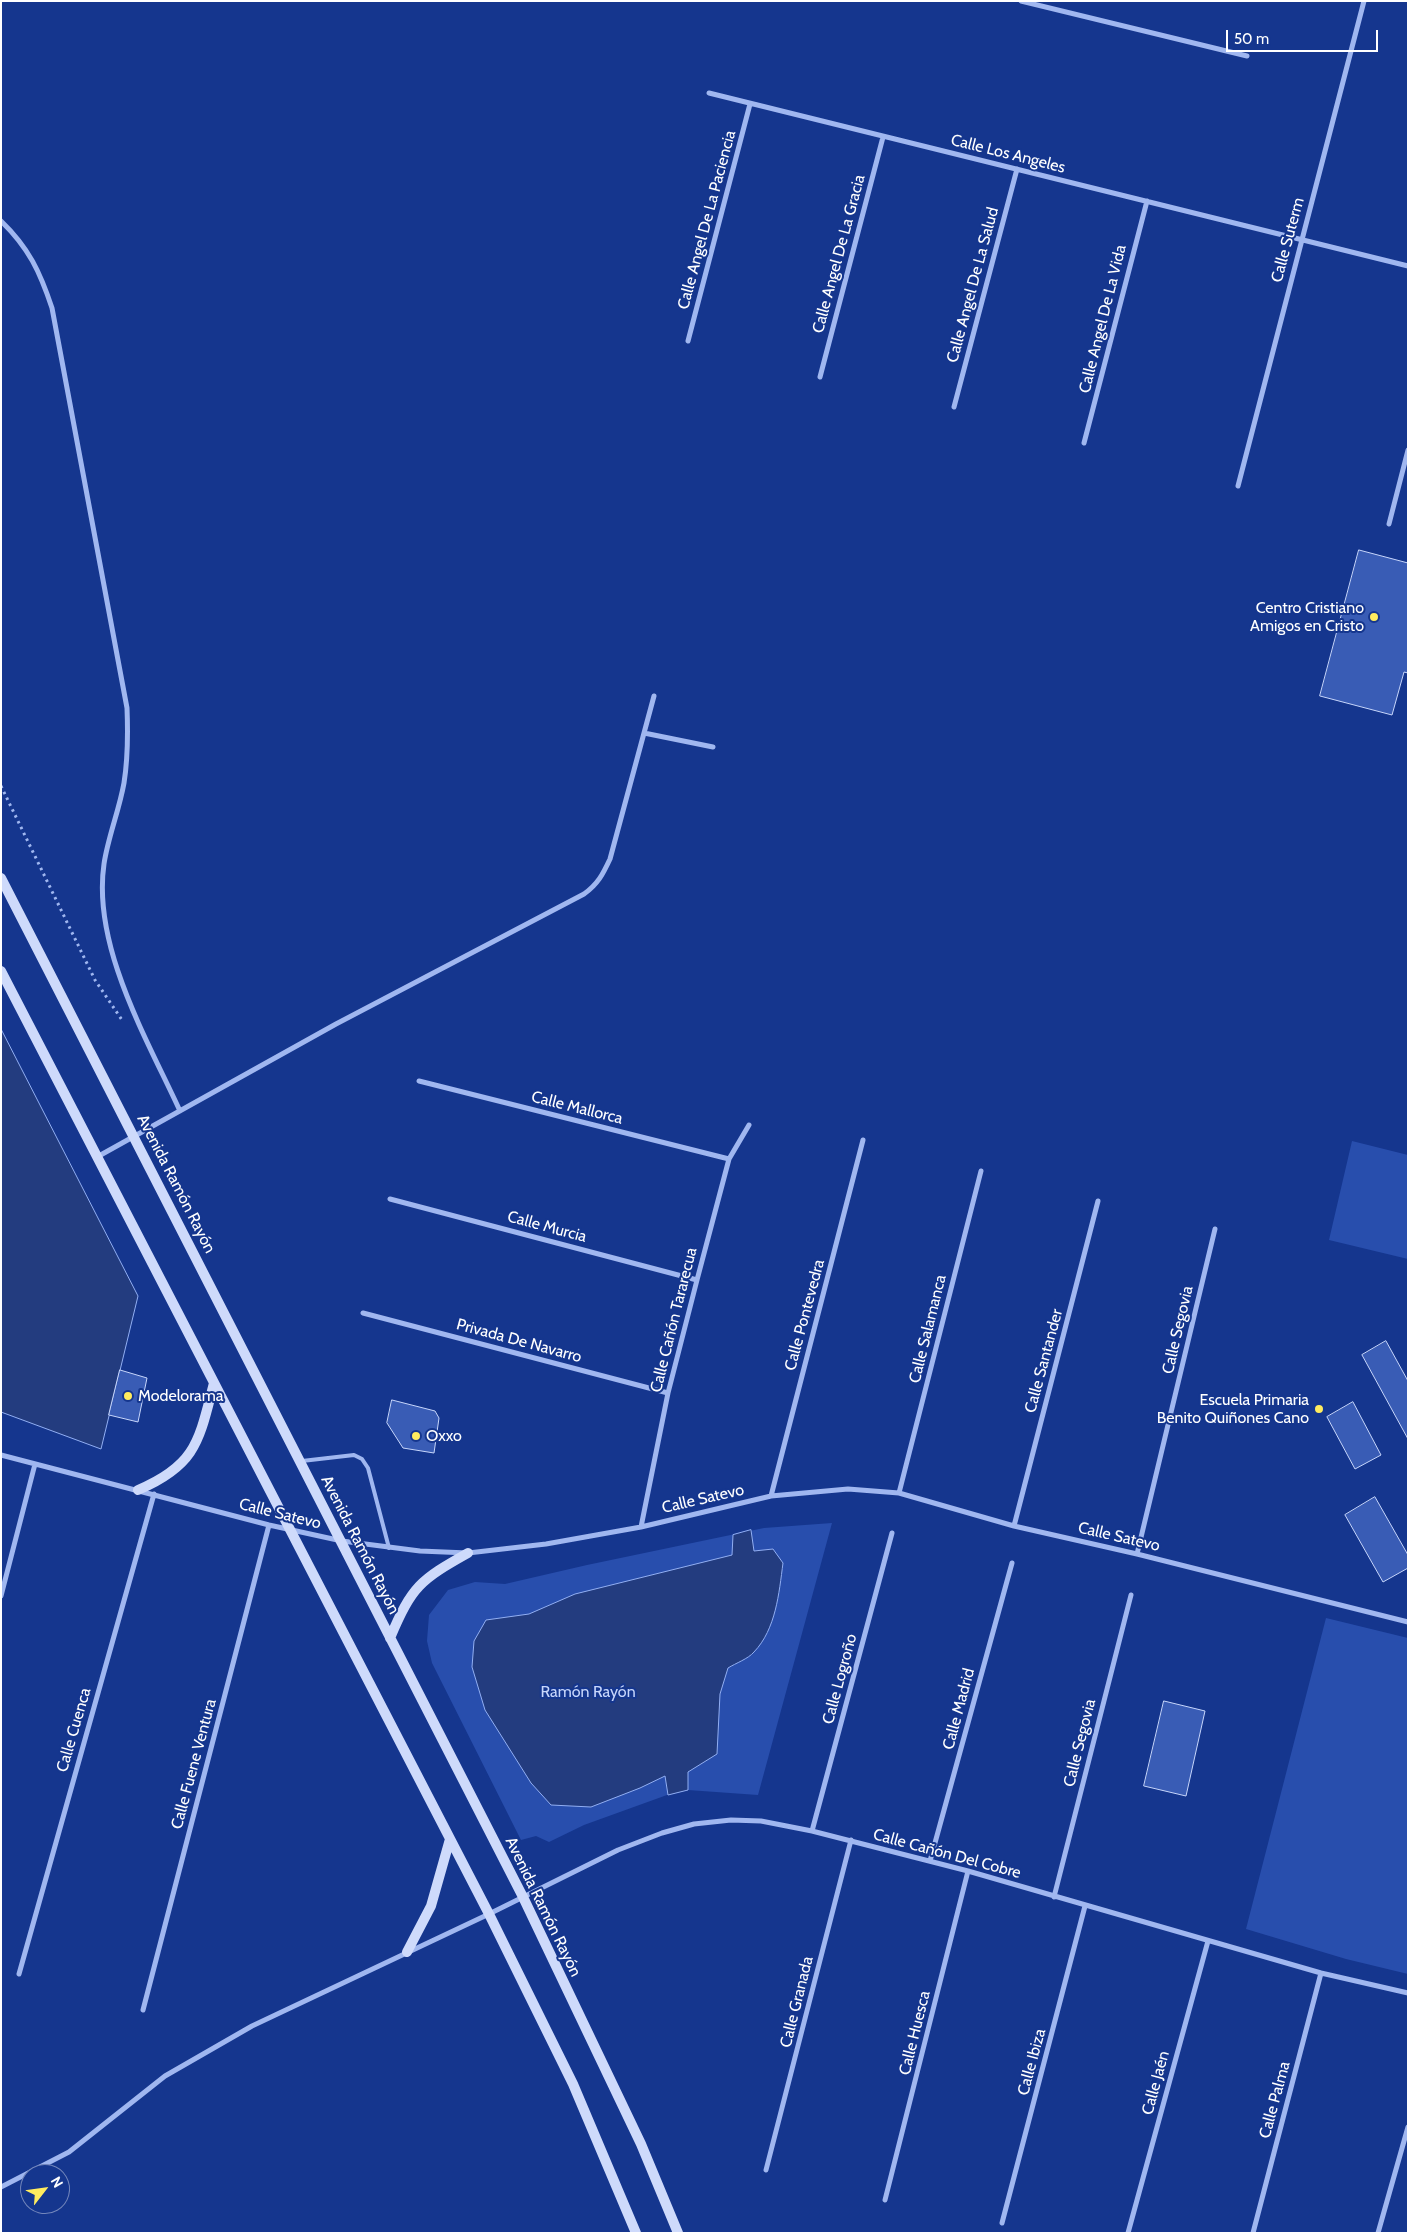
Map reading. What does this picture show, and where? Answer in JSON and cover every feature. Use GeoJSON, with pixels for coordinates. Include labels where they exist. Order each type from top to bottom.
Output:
{"type":"FeatureCollection","features":[{"type":"Feature","properties":{"kind":"main road","name":"Avenida Ramón Rayón"},"geometry":{"type":"LineString","coordinates":[[1,878],[523,1897],[641,2144],[678,2233]]}},
{"type":"Feature","properties":{"kind":"main road"},"geometry":{"type":"LineString","coordinates":[[1,971],[489,1914],[573,2084],[636,2233]]}},
{"type":"Feature","properties":{"kind":"main road"},"geometry":{"type":"LineString","coordinates":[[138,1490],[171,1473],[192,1451],[200,1438],[214,1383]]}},
{"type":"Feature","properties":{"kind":"main road"},"geometry":{"type":"LineString","coordinates":[[390,1638],[404,1605],[418,1586],[434,1572],[468,1553]]}},
{"type":"Feature","properties":{"kind":"main road"},"geometry":{"type":"LineString","coordinates":[[407,1952],[431,1906],[450,1839]]}},
{"type":"Feature","properties":{"kind":"street"},"geometry":{"type":"LineString","coordinates":[[1021,1],[1039,3],[1247,56]]}},
{"type":"Feature","properties":{"kind":"street","name":"Calle Suterm"},"geometry":{"type":"LineString","coordinates":[[1238,486],[1364,1]]}},
{"type":"Feature","properties":{"kind":"street","name":"Calle Los Angeles"},"geometry":{"type":"LineString","coordinates":[[709,93],[1302,238],[1408,266]]}},
{"type":"Feature","properties":{"kind":"street","name":"Calle Angel De La Paciencia"},"geometry":{"type":"LineString","coordinates":[[688,341],[750,104]]}},
{"type":"Feature","properties":{"kind":"street","name":"Calle Angel De La Gracia"},"geometry":{"type":"LineString","coordinates":[[820,377],[883,136]]}},
{"type":"Feature","properties":{"kind":"street","name":"Calle Angel De La Salud"},"geometry":{"type":"LineString","coordinates":[[954,407],[1017,169]]}},
{"type":"Feature","properties":{"kind":"street","name":"Calle Angel De La Vida"},"geometry":{"type":"LineString","coordinates":[[1084,443],[1146,201]]}},
{"type":"Feature","properties":{"kind":"street"},"geometry":{"type":"LineString","coordinates":[[1,221],[21,240],[31,257],[42,278],[52,308],[127,708],[128,744],[124,784],[104,864],[102,898],[108,934],[119,971],[138,1018],[180,1111]]}},
{"type":"Feature","properties":{"kind":"street"},"geometry":{"type":"LineString","coordinates":[[1389,524],[1408,450]]}},
{"type":"Feature","properties":{"kind":"street"},"geometry":{"type":"LineString","coordinates":[[97,1157],[336,1024],[584,894],[595,886],[602,877],[610,859],[654,696]]}},
{"type":"Feature","properties":{"kind":"street"},"geometry":{"type":"LineString","coordinates":[[644,733],[712,748]]}},
{"type":"Feature","properties":{"kind":"street","name":"Calle Mallorca"},"geometry":{"type":"LineString","coordinates":[[419,1081],[729,1160]]}},
{"type":"Feature","properties":{"kind":"street","name":"Calle Cañón Tararecua"},"geometry":{"type":"LineString","coordinates":[[641,1527],[668,1393],[697,1280],[729,1160],[748,1125]]}},
{"type":"Feature","properties":{"kind":"street","name":"Calle Pontevedra"},"geometry":{"type":"LineString","coordinates":[[771,1496],[863,1140]]}},
{"type":"Feature","properties":{"kind":"street","name":"Calle Salamanca"},"geometry":{"type":"LineString","coordinates":[[899,1493],[981,1171]]}},
{"type":"Feature","properties":{"kind":"street","name":"Calle Murcia"},"geometry":{"type":"LineString","coordinates":[[390,1199],[697,1280]]}},
{"type":"Feature","properties":{"kind":"street","name":"Calle Santander"},"geometry":{"type":"LineString","coordinates":[[1014,1526],[1098,1201]]}},
{"type":"Feature","properties":{"kind":"street","name":"Calle Segovia"},"geometry":{"type":"LineString","coordinates":[[1137,1554],[1215,1229]]}},
{"type":"Feature","properties":{"kind":"street","name":"Privada De Navarro"},"geometry":{"type":"LineString","coordinates":[[363,1313],[668,1393]]}},
{"type":"Feature","properties":{"kind":"street","name":"Calle Satevo"},"geometry":{"type":"LineString","coordinates":[[1,1455],[269,1525],[342,1541],[389,1548],[468,1553],[546,1544],[641,1527],[771,1496],[848,1489],[899,1493],[1014,1526],[1137,1554],[1408,1622]]}},
{"type":"Feature","properties":{"kind":"street"},"geometry":{"type":"LineString","coordinates":[[1,1596],[35,1464]]}},
{"type":"Feature","properties":{"kind":"street","name":"Calle Cuenca"},"geometry":{"type":"LineString","coordinates":[[19,1974],[154,1494]]}},
{"type":"Feature","properties":{"kind":"street","name":"Calle Fuene Ventura"},"geometry":{"type":"LineString","coordinates":[[143,2010],[269,1525]]}},
{"type":"Feature","properties":{"kind":"street","name":"Calle Logroño"},"geometry":{"type":"LineString","coordinates":[[812,1831],[892,1533]]}},
{"type":"Feature","properties":{"kind":"street","name":"Calle Madrid"},"geometry":{"type":"LineString","coordinates":[[930,1861],[1012,1563]]}},
{"type":"Feature","properties":{"kind":"street","name":"Calle Segovia"},"geometry":{"type":"LineString","coordinates":[[1054,1897],[1131,1594]]}},
{"type":"Feature","properties":{"kind":"street","name":"Calle Cañón Del Cobre"},"geometry":{"type":"LineString","coordinates":[[1,2187],[69,2152],[165,2076],[252,2026],[489,1914],[618,1850],[662,1833],[694,1824],[731,1820],[761,1820],[851,1840],[968,1871],[1321,1973],[1408,1993]]}},
{"type":"Feature","properties":{"kind":"street","name":"Calle Granada"},"geometry":{"type":"LineString","coordinates":[[766,2170],[851,1840]]}},
{"type":"Feature","properties":{"kind":"street","name":"Calle Huesca"},"geometry":{"type":"LineString","coordinates":[[885,2200],[968,1871]]}},
{"type":"Feature","properties":{"kind":"street","name":"Calle Ibiza"},"geometry":{"type":"LineString","coordinates":[[1002,2223],[1086,1906]]}},
{"type":"Feature","properties":{"kind":"street","name":"Calle Jaén"},"geometry":{"type":"LineString","coordinates":[[1128,2233],[1208,1941]]}},
{"type":"Feature","properties":{"kind":"street","name":"Calle Palma"},"geometry":{"type":"LineString","coordinates":[[1253,2233],[1321,1973]]}},
{"type":"Feature","properties":{"kind":"street"},"geometry":{"type":"LineString","coordinates":[[1378,2233],[1408,2128]]}},
{"type":"Feature","properties":{"kind":"lane"},"geometry":{"type":"LineString","coordinates":[[301,1462],[354,1455],[362,1459],[368,1468],[389,1548]]}},
{"type":"Feature","properties":{"kind":"path"},"geometry":{"type":"LineString","coordinates":[[1,786],[95,980],[123,1021]]}},
{"type":"Feature","properties":{"kind":"green space"},"geometry":{"type":"Polygon","coordinates":[[[1352,1141],[1408,1155],[1408,1259],[1329,1240],[1352,1141]]]}},
{"type":"Feature","properties":{"kind":"green space","name":"Ramón Rayón"},"geometry":{"type":"Polygon","coordinates":[[[832,1523],[758,1795],[688,1790],[667,1795],[584,1825],[549,1842],[536,1836],[521,1840],[432,1663],[427,1641],[429,1615],[448,1590],[475,1582],[505,1584],[764,1528],[832,1523]]]}},
{"type":"Feature","properties":{"kind":"green space"},"geometry":{"type":"Polygon","coordinates":[[[1326,1618],[1408,1638],[1408,1974],[1346,1959],[1246,1929],[1326,1618]]]}},
{"type":"Feature","properties":{"kind":"shaded area"},"geometry":{"type":"Polygon","coordinates":[[[1,1029],[138,1296],[101,1449],[1,1412],[1,1029]]]}},
{"type":"Feature","properties":{"kind":"shaded area","name":"Ramón Rayón"},"geometry":{"type":"Polygon","coordinates":[[[751,1530],[754,1551],[773,1549],[783,1563],[780,1586],[772,1622],[761,1643],[749,1657],[728,1668],[720,1694],[717,1754],[688,1772],[688,1790],[668,1795],[665,1776],[591,1807],[551,1805],[531,1783],[485,1710],[472,1667],[474,1641],[486,1620],[529,1614],[575,1594],[732,1555],[733,1535],[751,1530]]]}},
{"type":"Feature","properties":{"kind":"building","name":"Centro Cristiano Amigos en Cristo"},"geometry":{"type":"Polygon","coordinates":[[[1359,550],[1408,563],[1408,673],[1404,672],[1392,715],[1320,696],[1359,550]]]}},
{"type":"Feature","properties":{"kind":"building"},"geometry":{"type":"Polygon","coordinates":[[[1386,1341],[1408,1381],[1408,1439],[1362,1355],[1386,1341]]]}},
{"type":"Feature","properties":{"kind":"building","name":"Modelorama"},"geometry":{"type":"Polygon","coordinates":[[[120,1370],[147,1378],[138,1422],[109,1415],[120,1370]]]}},
{"type":"Feature","properties":{"kind":"building","name":"Oxxo"},"geometry":{"type":"Polygon","coordinates":[[[392,1400],[435,1411],[439,1418],[434,1453],[403,1448],[387,1423],[392,1400]]]}},
{"type":"Feature","properties":{"kind":"building"},"geometry":{"type":"Polygon","coordinates":[[[1353,1402],[1381,1455],[1355,1469],[1327,1417],[1353,1402]]]}},
{"type":"Feature","properties":{"kind":"building"},"geometry":{"type":"Polygon","coordinates":[[[1375,1497],[1408,1555],[1408,1568],[1383,1582],[1345,1515],[1375,1497]]]}},
{"type":"Feature","properties":{"kind":"building"},"geometry":{"type":"Polygon","coordinates":[[[1164,1701],[1205,1711],[1186,1796],[1144,1786],[1164,1701]]]}},
{"type":"Feature","properties":{"kind":"place","name":"Centro Cristiano Amigos en Cristo"},"geometry":{"type":"Point","coordinates":[1374,617]}},
{"type":"Feature","properties":{"kind":"place","name":"Modelorama"},"geometry":{"type":"Point","coordinates":[128,1396]}},
{"type":"Feature","properties":{"kind":"place","name":"Escuela Primaria Benito Quiñones Cano"},"geometry":{"type":"Point","coordinates":[1319,1409]}},
{"type":"Feature","properties":{"kind":"place","name":"Oxxo"},"geometry":{"type":"Point","coordinates":[416,1436]}}]}
